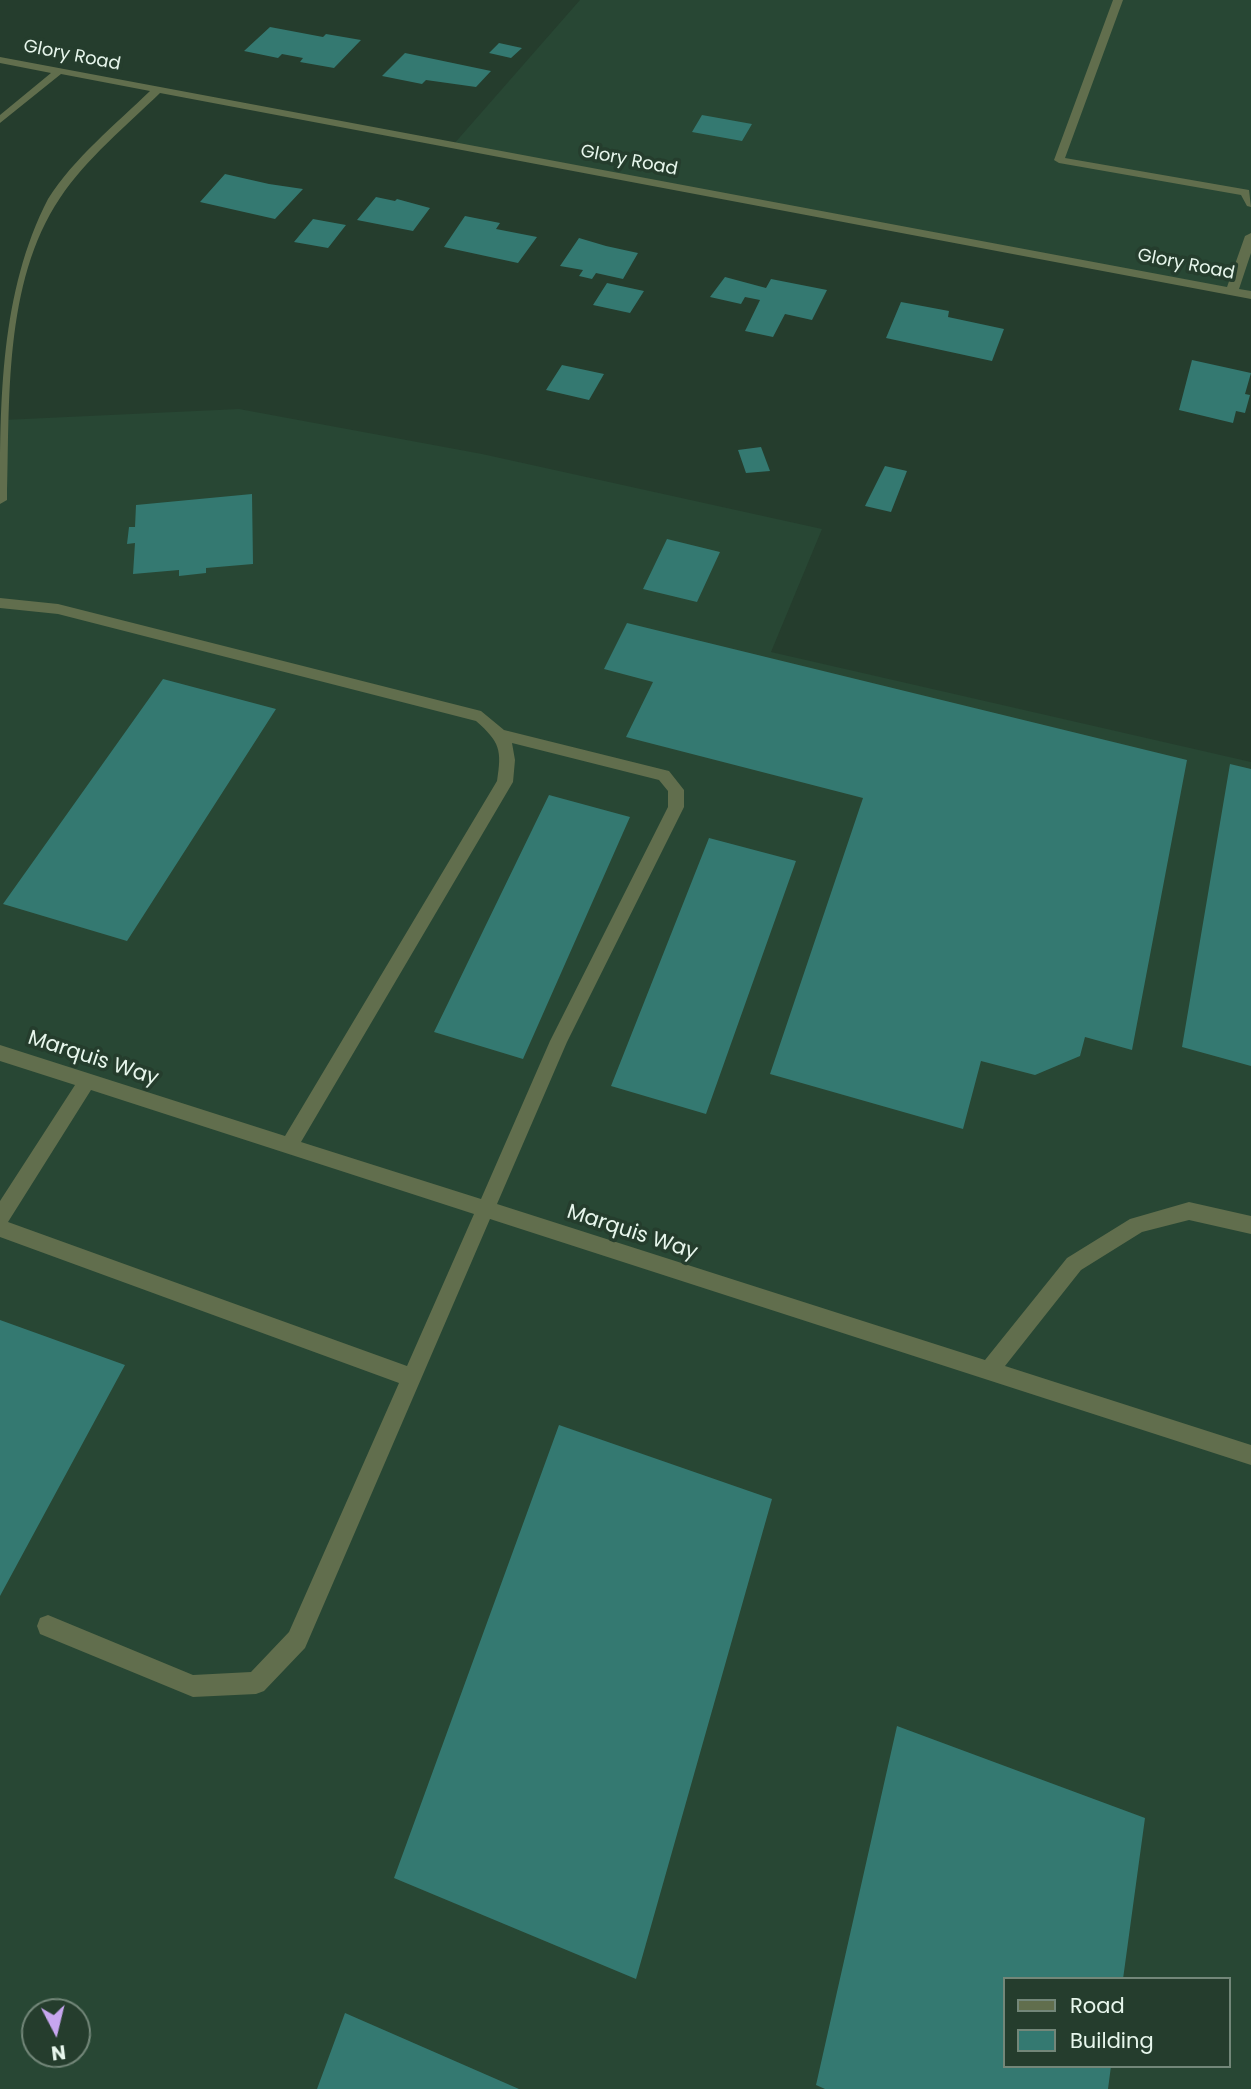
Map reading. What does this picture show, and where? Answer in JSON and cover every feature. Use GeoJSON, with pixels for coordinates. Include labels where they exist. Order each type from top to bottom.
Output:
{"type":"FeatureCollection","features":[{"type":"Feature","properties":{"kind":"street"},"geometry":{"type":"LineString","coordinates":[[1118,0],[1059,160],[1245,192]]}},
{"type":"Feature","properties":{"kind":"street","name":"Glory Road"},"geometry":{"type":"LineString","coordinates":[[0,60],[1251,295]]}},
{"type":"Feature","properties":{"kind":"street"},"geometry":{"type":"LineString","coordinates":[[0,120],[59,71]]}},
{"type":"Feature","properties":{"kind":"street"},"geometry":{"type":"LineString","coordinates":[[0,500],[11,279],[54,200],[85,162],[158,90]]}},
{"type":"Feature","properties":{"kind":"street"},"geometry":{"type":"LineString","coordinates":[[1251,177],[1245,192],[1251,204]]}},
{"type":"Feature","properties":{"kind":"street"},"geometry":{"type":"LineString","coordinates":[[1232,292],[1251,236]]}},
{"type":"Feature","properties":{"kind":"street"},"geometry":{"type":"LineString","coordinates":[[0,603],[58,609],[481,717],[503,735],[664,775],[676,790],[676,807],[559,1041],[297,1640],[256,1684],[193,1686],[48,1626]]}},
{"type":"Feature","properties":{"kind":"street"},"geometry":{"type":"LineString","coordinates":[[289,1146],[505,782],[509,754],[503,735]]}},
{"type":"Feature","properties":{"kind":"street","name":"Marquis Way"},"geometry":{"type":"LineString","coordinates":[[0,1053],[1251,1455]]}},
{"type":"Feature","properties":{"kind":"street"},"geometry":{"type":"LineString","coordinates":[[0,1218],[87,1081]]}},
{"type":"Feature","properties":{"kind":"street"},"geometry":{"type":"LineString","coordinates":[[989,1371],[1074,1264],[1138,1226],[1189,1211],[1251,1225]]}},
{"type":"Feature","properties":{"kind":"street"},"geometry":{"type":"LineString","coordinates":[[0,1228],[412,1378]]}},
{"type":"Feature","properties":{"kind":"shaded area"},"geometry":{"type":"Polygon","coordinates":[[[580,0],[1251,0],[1251,295],[453,145],[580,0]]]}},
{"type":"Feature","properties":{"kind":"shaded area"},"geometry":{"type":"Polygon","coordinates":[[[239,409],[482,454],[822,529],[771,652],[1251,762],[1251,2089],[0,2089],[0,448],[3,420],[239,409]]]}},
{"type":"Feature","properties":{"kind":"building"},"geometry":{"type":"Polygon","coordinates":[[[270,27],[323,37],[326,34],[361,40],[334,68],[300,62],[303,58],[282,54],[278,58],[244,51],[270,27]]]}},
{"type":"Feature","properties":{"kind":"building"},"geometry":{"type":"Polygon","coordinates":[[[499,43],[522,48],[511,58],[489,53],[499,43]]]}},
{"type":"Feature","properties":{"kind":"building"},"geometry":{"type":"Polygon","coordinates":[[[405,53],[491,71],[476,87],[426,80],[422,84],[382,76],[405,53]]]}},
{"type":"Feature","properties":{"kind":"building"},"geometry":{"type":"Polygon","coordinates":[[[702,115],[752,124],[742,141],[692,132],[702,115]]]}},
{"type":"Feature","properties":{"kind":"building"},"geometry":{"type":"Polygon","coordinates":[[[225,174],[303,189],[275,219],[200,202],[225,174]]]}},
{"type":"Feature","properties":{"kind":"building"},"geometry":{"type":"Polygon","coordinates":[[[376,197],[395,201],[397,199],[430,208],[413,231],[357,220],[376,197]]]}},
{"type":"Feature","properties":{"kind":"building"},"geometry":{"type":"Polygon","coordinates":[[[465,216],[500,223],[496,229],[537,237],[518,263],[444,247],[465,216]]]}},
{"type":"Feature","properties":{"kind":"building"},"geometry":{"type":"Polygon","coordinates":[[[313,219],[346,225],[328,248],[294,242],[313,219]]]}},
{"type":"Feature","properties":{"kind":"building"},"geometry":{"type":"Polygon","coordinates":[[[579,238],[638,253],[623,279],[596,273],[592,279],[579,276],[583,270],[560,266],[579,238]]]}},
{"type":"Feature","properties":{"kind":"building"},"geometry":{"type":"Polygon","coordinates":[[[725,277],[766,288],[771,279],[827,290],[812,320],[785,314],[773,337],[745,331],[760,300],[745,297],[741,304],[710,297],[725,277]]]}},
{"type":"Feature","properties":{"kind":"building"},"geometry":{"type":"Polygon","coordinates":[[[607,283],[644,291],[630,313],[593,305],[607,283]]]}},
{"type":"Feature","properties":{"kind":"building"},"geometry":{"type":"Polygon","coordinates":[[[901,302],[949,311],[948,317],[1004,329],[992,361],[886,338],[901,302]]]}},
{"type":"Feature","properties":{"kind":"building"},"geometry":{"type":"Polygon","coordinates":[[[1192,360],[1251,373],[1245,394],[1250,395],[1245,413],[1236,411],[1233,423],[1179,410],[1192,360]]]}},
{"type":"Feature","properties":{"kind":"building"},"geometry":{"type":"Polygon","coordinates":[[[562,365],[604,374],[589,400],[546,390],[562,365]]]}},
{"type":"Feature","properties":{"kind":"building"},"geometry":{"type":"Polygon","coordinates":[[[761,447],[770,471],[746,473],[738,450],[761,447]]]}},
{"type":"Feature","properties":{"kind":"building"},"geometry":{"type":"Polygon","coordinates":[[[885,466],[907,471],[891,512],[865,506],[885,466]]]}},
{"type":"Feature","properties":{"kind":"building"},"geometry":{"type":"Polygon","coordinates":[[[252,494],[253,564],[206,568],[206,573],[179,576],[179,570],[133,574],[135,543],[127,544],[129,527],[135,527],[136,505],[252,494]]]}},
{"type":"Feature","properties":{"kind":"building"},"geometry":{"type":"Polygon","coordinates":[[[667,539],[720,552],[697,602],[643,589],[667,539]]]}},
{"type":"Feature","properties":{"kind":"building"},"geometry":{"type":"Polygon","coordinates":[[[627,623],[1187,760],[1132,1050],[1085,1037],[1080,1056],[1035,1075],[981,1061],[963,1129],[770,1074],[863,798],[626,737],[653,682],[604,669],[627,623]]]}},
{"type":"Feature","properties":{"kind":"building"},"geometry":{"type":"Polygon","coordinates":[[[163,679],[276,709],[127,941],[3,904],[163,679]]]}},
{"type":"Feature","properties":{"kind":"building"},"geometry":{"type":"Polygon","coordinates":[[[1230,764],[1251,769],[1251,1066],[1182,1047],[1230,764]]]}},
{"type":"Feature","properties":{"kind":"building"},"geometry":{"type":"Polygon","coordinates":[[[549,795],[630,817],[523,1059],[434,1032],[549,795]]]}},
{"type":"Feature","properties":{"kind":"building"},"geometry":{"type":"Polygon","coordinates":[[[709,838],[796,861],[706,1114],[611,1086],[709,838]]]}},
{"type":"Feature","properties":{"kind":"building"},"geometry":{"type":"Polygon","coordinates":[[[0,1320],[125,1365],[0,1596],[0,1320]]]}},
{"type":"Feature","properties":{"kind":"building"},"geometry":{"type":"Polygon","coordinates":[[[559,1425],[772,1499],[636,1979],[394,1878],[559,1425]]]}},
{"type":"Feature","properties":{"kind":"building"},"geometry":{"type":"Polygon","coordinates":[[[897,1726],[1145,1818],[1123,1977],[1002,1977],[1002,2068],[1111,2068],[1108,2089],[825,2089],[816,2085],[897,1726]]]}},
{"type":"Feature","properties":{"kind":"building"},"geometry":{"type":"Polygon","coordinates":[[[345,2013],[519,2089],[317,2089],[345,2013]]]}}]}
